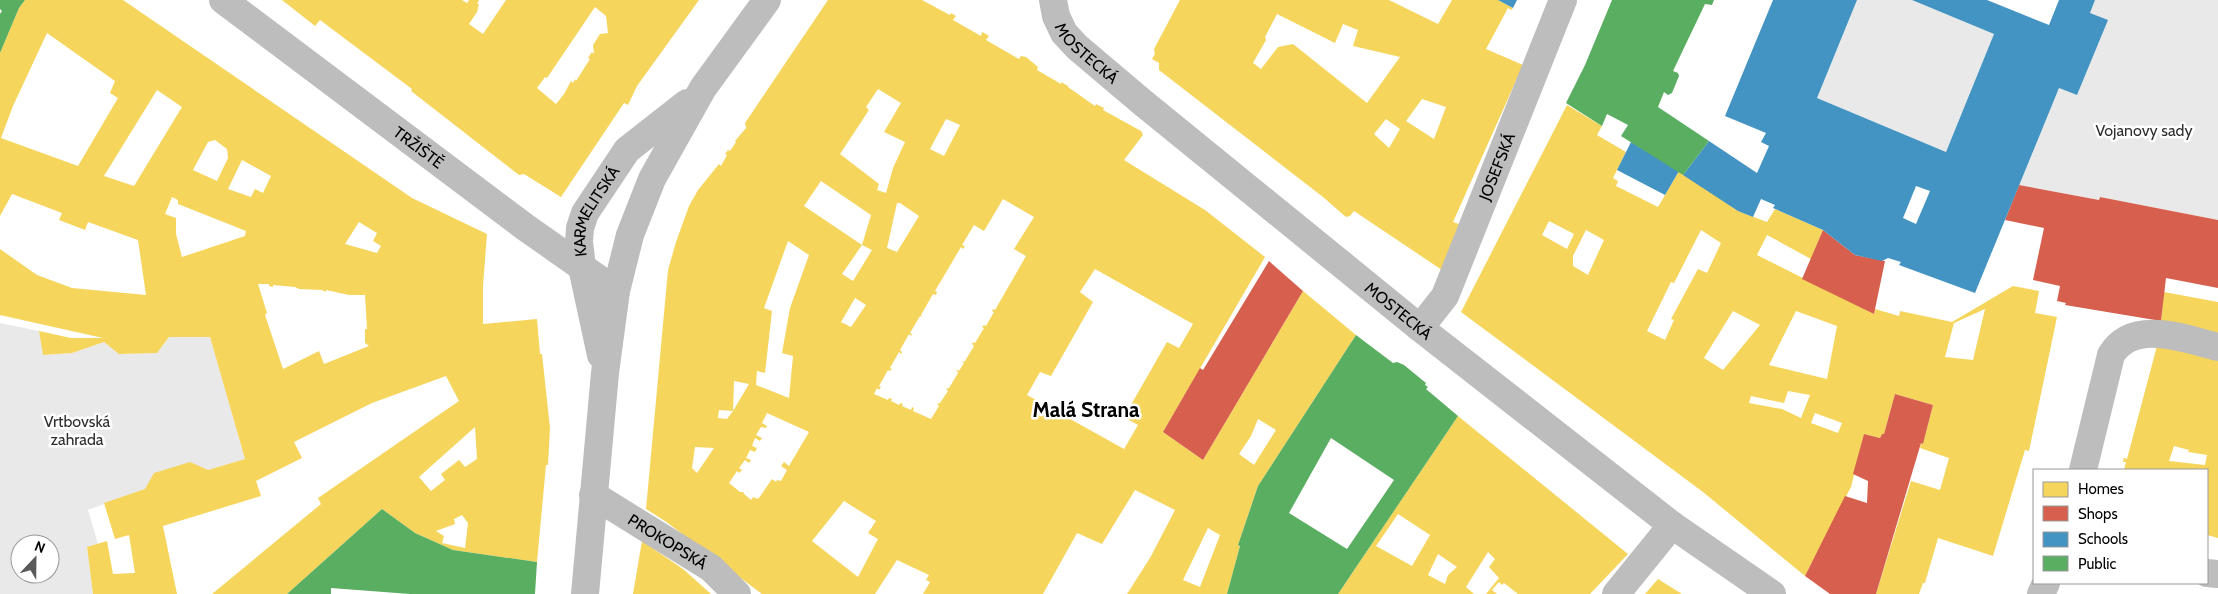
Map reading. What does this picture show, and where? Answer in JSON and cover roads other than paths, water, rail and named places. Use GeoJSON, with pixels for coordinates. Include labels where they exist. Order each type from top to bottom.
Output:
{"type":"FeatureCollection","features":[{"type":"Feature","properties":{"kind":"street","name":"TRŽIŠTĚ"},"geometry":{"type":"LineString","coordinates":[[224,0],[525,227],[616,291]]}},
{"type":"Feature","properties":{"kind":"street","name":"KARMELITSKÁ"},"geometry":{"type":"LineString","coordinates":[[585,594],[593,496],[616,291],[630,235],[652,179],[702,88],[767,0]]}},
{"type":"Feature","properties":{"kind":"street","name":"MOSTECKÁ"},"geometry":{"type":"LineString","coordinates":[[1053,0],[1056,16],[1064,33],[1077,47],[1420,328],[1672,525],[1772,594]]}},
{"type":"Feature","properties":{"kind":"street","name":"JOSEFSKÁ"},"geometry":{"type":"LineString","coordinates":[[1420,328],[1445,296],[1564,0]]}},
{"type":"Feature","properties":{"kind":"street","name":"KARMELITSKÁ"},"geometry":{"type":"LineString","coordinates":[[606,373],[582,267],[579,242],[580,228],[585,213],[627,150],[672,116],[702,88]]}},
{"type":"Feature","properties":{"kind":"street"},"geometry":{"type":"LineString","coordinates":[[2083,469],[2111,355],[2116,345],[2127,338],[2147,334],[2165,334],[2218,347]]}},
{"type":"Feature","properties":{"kind":"street","name":"PROKOPSKÁ"},"geometry":{"type":"LineString","coordinates":[[593,496],[711,568],[737,594]]}},
{"type":"Feature","properties":{"kind":"street"},"geometry":{"type":"LineString","coordinates":[[1616,594],[1672,525]]}},
{"type":"Feature","properties":{"kind":"tram line"},"geometry":{"type":"LineString","coordinates":[[574,594],[605,284],[618,231],[641,176],[672,116],[753,0]]}},
{"type":"Feature","properties":{"kind":"tram line"},"geometry":{"type":"LineString","coordinates":[[594,594],[616,355],[625,291],[637,237],[659,184],[690,127],[741,50],[780,0]]}},
{"type":"Feature","properties":{"kind":"district","name":"Malá Strana"},"geometry":{"type":"Point","coordinates":[1086,409]}},
{"type":"Feature","properties":{"kind":"park label","name":"Vojanovy sady"},"geometry":{"type":"Point","coordinates":[2144,130]}},
{"type":"Feature","properties":{"kind":"park label","name":"Vrtbovská zahrada"},"geometry":{"type":"Point","coordinates":[77,430]}}]}
